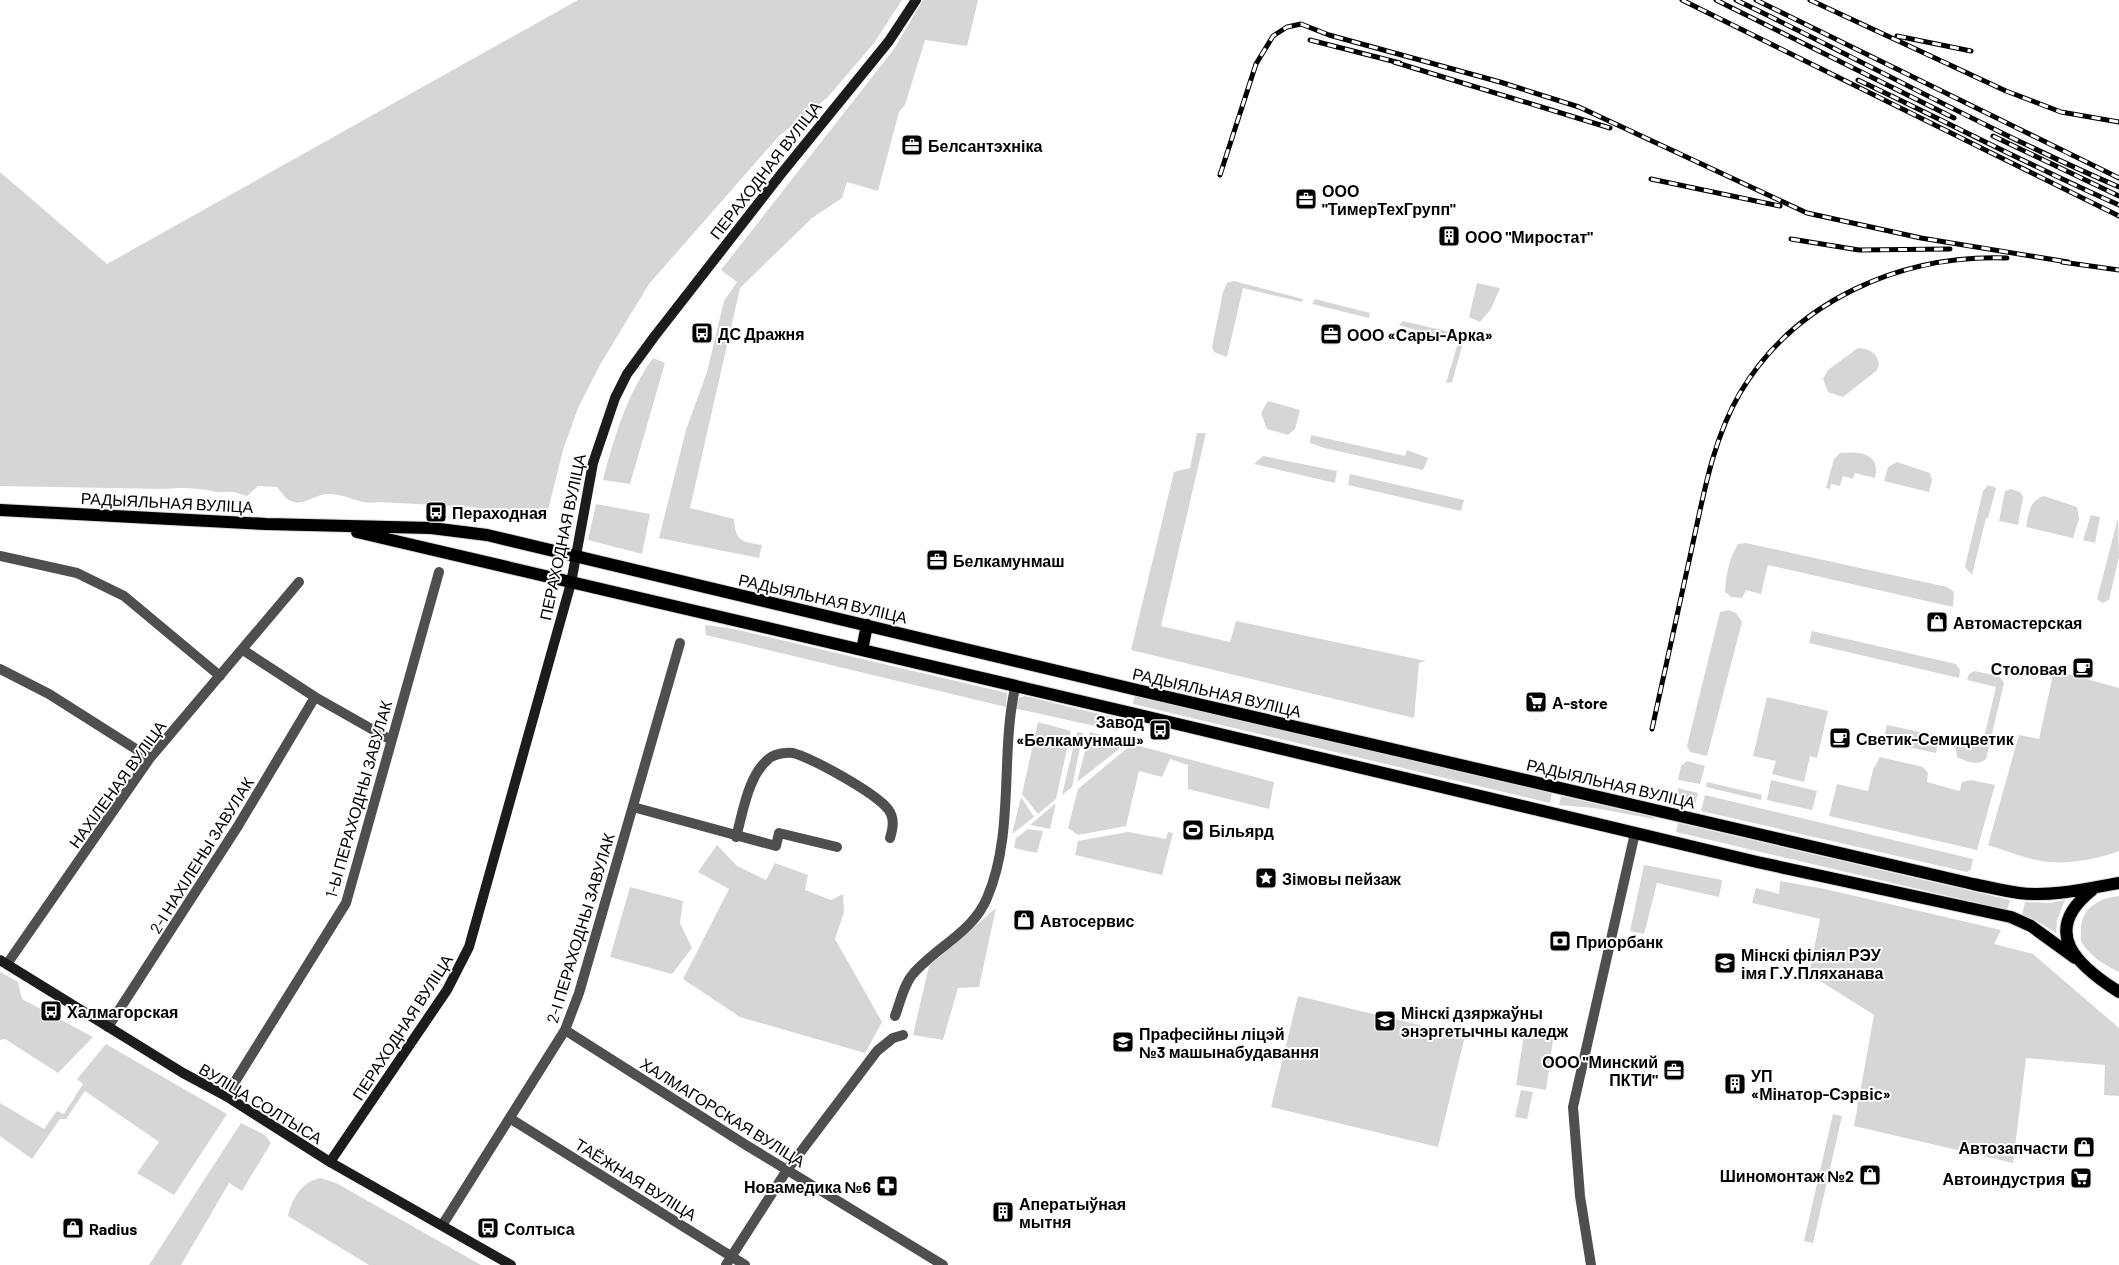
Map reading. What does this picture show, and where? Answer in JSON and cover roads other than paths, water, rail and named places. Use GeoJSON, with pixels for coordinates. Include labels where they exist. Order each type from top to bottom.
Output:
{"type":"FeatureCollection","features":[{"type":"Feature","properties":{"kind":"main road","name":"РАДЫЯЛЬНАЯ ВУЛІЦА"},"geometry":{"type":"LineString","coordinates":[[0,510],[332,527],[434,528],[487,535],[1133,689],[1973,884],[2018,893],[2036,894],[2094,888],[2119,883]]}},
{"type":"Feature","properties":{"kind":"main road","name":"РАДЫЯЛЬНАЯ ВУЛІЦА"},"geometry":{"type":"LineString","coordinates":[[332,527],[862,650],[1015,688],[1757,862],[2011,917],[2031,926],[2119,992]]}},
{"type":"Feature","properties":{"kind":"main road"},"geometry":{"type":"LineString","coordinates":[[862,650],[867,625]]}},
{"type":"Feature","properties":{"kind":"main road"},"geometry":{"type":"LineString","coordinates":[[2075,958],[2067,939],[2067,922],[2079,899],[2094,888]]}},
{"type":"Feature","properties":{"kind":"street","name":"ПЕРАХОДНАЯ ВУЛІЦА"},"geometry":{"type":"LineString","coordinates":[[330,1162],[447,990],[469,947],[571,583],[594,456],[615,398],[627,374],[780,174],[889,41],[916,0]]}},
{"type":"Feature","properties":{"kind":"street"},"geometry":{"type":"LineString","coordinates":[[0,556],[77,573],[124,596],[220,676]]}},
{"type":"Feature","properties":{"kind":"street","name":"1-Ы ПЕРАХОДНЫ ЗАВУЛАК"},"geometry":{"type":"LineString","coordinates":[[226,1096],[346,903],[439,572]]}},
{"type":"Feature","properties":{"kind":"street","name":"НАХІЛЕНАЯ ВУЛІЦА"},"geometry":{"type":"LineString","coordinates":[[4,962],[150,758],[299,582]]}},
{"type":"Feature","properties":{"kind":"street","name":"2-І ПЕРАХОДНЫ ЗАВУЛАК"},"geometry":{"type":"LineString","coordinates":[[443,1224],[511,1119],[565,1030],[579,993],[680,643]]}},
{"type":"Feature","properties":{"kind":"street"},"geometry":{"type":"LineString","coordinates":[[243,650],[315,697],[391,740]]}},
{"type":"Feature","properties":{"kind":"street"},"geometry":{"type":"LineString","coordinates":[[0,670],[49,694],[150,758]]}},
{"type":"Feature","properties":{"kind":"street"},"geometry":{"type":"LineString","coordinates":[[895,1016],[912,975],[970,924],[981,910],[990,890],[997,867],[1008,788],[1010,710],[1015,688]]}},
{"type":"Feature","properties":{"kind":"street","name":"2-І НАХІЛЕНЫ ЗАВУЛАК"},"geometry":{"type":"LineString","coordinates":[[108,1027],[238,826],[315,697]]}},
{"type":"Feature","properties":{"kind":"street"},"geometry":{"type":"LineString","coordinates":[[736,837],[753,783],[762,766],[771,757],[782,753],[792,753],[829,769],[877,798],[889,810],[893,819],[890,838]]}},
{"type":"Feature","properties":{"kind":"street"},"geometry":{"type":"LineString","coordinates":[[634,807],[736,837],[776,846],[779,834],[837,847]]}},
{"type":"Feature","properties":{"kind":"street"},"geometry":{"type":"LineString","coordinates":[[1591,1265],[1580,1196],[1573,1107],[1635,833]]}},
{"type":"Feature","properties":{"kind":"street","name":"ВУЛІЦА СОЛТЫСА"},"geometry":{"type":"LineString","coordinates":[[4,962],[183,1073],[226,1096],[330,1162],[443,1224],[511,1265]]}},
{"type":"Feature","properties":{"kind":"street","name":"ХАЛМАГОРСКАЯ ВУЛІЦА"},"geometry":{"type":"LineString","coordinates":[[565,1030],[943,1265]]}},
{"type":"Feature","properties":{"kind":"street"},"geometry":{"type":"LineString","coordinates":[[729,1261],[788,1170],[877,1051],[893,1038],[903,1035]]}},
{"type":"Feature","properties":{"kind":"street","name":"ТАЁЖНАЯ ВУЛІЦА"},"geometry":{"type":"LineString","coordinates":[[511,1119],[729,1261],[744,1265]]}},
{"type":"Feature","properties":{"kind":"railway"},"geometry":{"type":"LineString","coordinates":[[1682,0],[2119,216]]}},
{"type":"Feature","properties":{"kind":"railway"},"geometry":{"type":"LineString","coordinates":[[1716,0],[1954,118]]}},
{"type":"Feature","properties":{"kind":"railway"},"geometry":{"type":"LineString","coordinates":[[1736,0],[2022,143],[2119,187]]}},
{"type":"Feature","properties":{"kind":"railway"},"geometry":{"type":"LineString","coordinates":[[1756,0],[2119,178]]}},
{"type":"Feature","properties":{"kind":"railway"},"geometry":{"type":"LineString","coordinates":[[1810,0],[2006,91],[2061,112],[2119,122]]}},
{"type":"Feature","properties":{"kind":"railway"},"geometry":{"type":"LineString","coordinates":[[1220,175],[1256,64],[1273,36],[1287,27],[1301,24],[1329,35],[1500,82],[1579,107],[1807,213],[1921,238],[2068,262]]}},
{"type":"Feature","properties":{"kind":"railway"},"geometry":{"type":"LineString","coordinates":[[1897,36],[1971,51]]}},
{"type":"Feature","properties":{"kind":"railway"},"geometry":{"type":"LineString","coordinates":[[1310,40],[1400,63]]}},
{"type":"Feature","properties":{"kind":"railway"},"geometry":{"type":"LineString","coordinates":[[1394,62],[1610,128]]}},
{"type":"Feature","properties":{"kind":"railway"},"geometry":{"type":"LineString","coordinates":[[1858,80],[2119,205]]}},
{"type":"Feature","properties":{"kind":"railway"},"geometry":{"type":"LineString","coordinates":[[1993,136],[2119,196]]}},
{"type":"Feature","properties":{"kind":"railway"},"geometry":{"type":"LineString","coordinates":[[1651,179],[1780,206]]}},
{"type":"Feature","properties":{"kind":"railway"},"geometry":{"type":"LineString","coordinates":[[1791,239],[1859,250],[1950,249]]}},
{"type":"Feature","properties":{"kind":"railway"},"geometry":{"type":"LineString","coordinates":[[1652,729],[1704,491],[1715,450],[1730,411],[1763,360],[1790,332],[1821,308],[1855,289],[1891,274],[1929,264],[1968,259],[2007,258]]}},
{"type":"Feature","properties":{"kind":"railway"},"geometry":{"type":"LineString","coordinates":[[2062,262],[2119,270]]}},
{"type":"Feature","properties":{"kind":"place","name":"Белсантэхніка"},"geometry":{"type":"Point","coordinates":[912,145]}},
{"type":"Feature","properties":{"kind":"place","name":"ООО \"ТимерТехГрупп\""},"geometry":{"type":"Point","coordinates":[1306,199]}},
{"type":"Feature","properties":{"kind":"place","name":"ООО \"Миростат\""},"geometry":{"type":"Point","coordinates":[1449,236]}},
{"type":"Feature","properties":{"kind":"place","name":"ДС Дражня"},"geometry":{"type":"Point","coordinates":[702,333]}},
{"type":"Feature","properties":{"kind":"place","name":"ООО «Сары-Арка»"},"geometry":{"type":"Point","coordinates":[1331,334]}},
{"type":"Feature","properties":{"kind":"place","name":"Пераходная"},"geometry":{"type":"Point","coordinates":[436,512]}},
{"type":"Feature","properties":{"kind":"place","name":"Белкамунмаш"},"geometry":{"type":"Point","coordinates":[937,560]}},
{"type":"Feature","properties":{"kind":"place","name":"Автомастерская"},"geometry":{"type":"Point","coordinates":[1937,622]}},
{"type":"Feature","properties":{"kind":"place","name":"Столовая"},"geometry":{"type":"Point","coordinates":[2083,668]}},
{"type":"Feature","properties":{"kind":"place","name":"А-store"},"geometry":{"type":"Point","coordinates":[1536,702]}},
{"type":"Feature","properties":{"kind":"place","name":"Завод «Белкамунмаш»"},"geometry":{"type":"Point","coordinates":[1160,730]}},
{"type":"Feature","properties":{"kind":"place","name":"Светик-Семицветик"},"geometry":{"type":"Point","coordinates":[1840,738]}},
{"type":"Feature","properties":{"kind":"place","name":"Більярд"},"geometry":{"type":"Point","coordinates":[1193,830]}},
{"type":"Feature","properties":{"kind":"place","name":"Зімовы пейзаж"},"geometry":{"type":"Point","coordinates":[1266,878]}},
{"type":"Feature","properties":{"kind":"place","name":"Автосервис"},"geometry":{"type":"Point","coordinates":[1024,920]}},
{"type":"Feature","properties":{"kind":"place","name":"Приорбанк"},"geometry":{"type":"Point","coordinates":[1560,941]}},
{"type":"Feature","properties":{"kind":"place","name":"Мінскі філіял РЭУ імя Г.У.Пляханава"},"geometry":{"type":"Point","coordinates":[1725,963]}},
{"type":"Feature","properties":{"kind":"place","name":"Халмагорская"},"geometry":{"type":"Point","coordinates":[51,1011]}},
{"type":"Feature","properties":{"kind":"place","name":"Мінскі дзяржаўны энэргетычны каледж"},"geometry":{"type":"Point","coordinates":[1385,1021]}},
{"type":"Feature","properties":{"kind":"place","name":"Прафесійны ліцэй №3 машынабудавання"},"geometry":{"type":"Point","coordinates":[1123,1042]}},
{"type":"Feature","properties":{"kind":"place","name":"ООО \"Минский ПКТИ\""},"geometry":{"type":"Point","coordinates":[1674,1070]}},
{"type":"Feature","properties":{"kind":"place","name":"УП «Мінатор-Сэрвіс»"},"geometry":{"type":"Point","coordinates":[1735,1084]}},
{"type":"Feature","properties":{"kind":"place","name":"Автозапчасти"},"geometry":{"type":"Point","coordinates":[2084,1147]}},
{"type":"Feature","properties":{"kind":"place","name":"Шиномонтаж №2"},"geometry":{"type":"Point","coordinates":[1870,1175]}},
{"type":"Feature","properties":{"kind":"place","name":"Автоиндустрия"},"geometry":{"type":"Point","coordinates":[2081,1178]}},
{"type":"Feature","properties":{"kind":"place","name":"Новамедика №6"},"geometry":{"type":"Point","coordinates":[887,1186]}},
{"type":"Feature","properties":{"kind":"place","name":"Аператыўная мытня"},"geometry":{"type":"Point","coordinates":[1003,1212]}},
{"type":"Feature","properties":{"kind":"place","name":"Radius"},"geometry":{"type":"Point","coordinates":[73,1228]}},
{"type":"Feature","properties":{"kind":"place","name":"Солтыса"},"geometry":{"type":"Point","coordinates":[488,1228]}}]}
